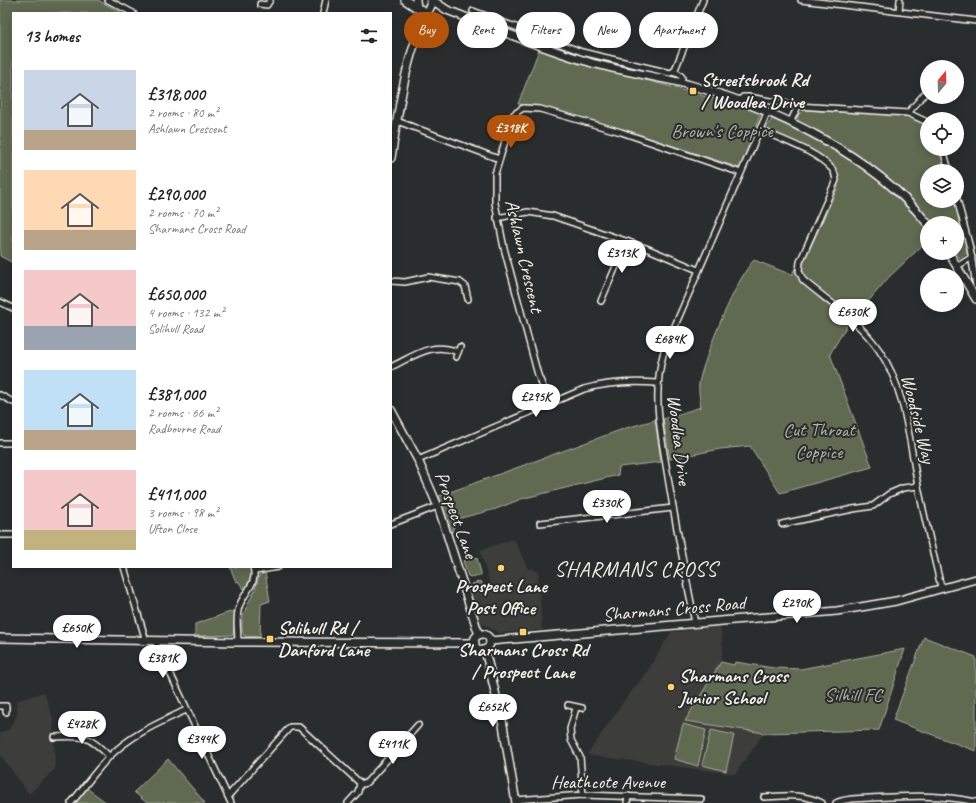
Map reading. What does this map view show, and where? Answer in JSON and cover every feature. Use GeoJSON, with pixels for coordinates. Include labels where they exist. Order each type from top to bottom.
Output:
{"type":"FeatureCollection","features":[{"type":"Feature","properties":{"kind":"street"},"geometry":{"type":"LineString","coordinates":[[108,0],[131,12]]}},
{"type":"Feature","properties":{"kind":"street"},"geometry":{"type":"LineString","coordinates":[[323,12],[326,0]]}},
{"type":"Feature","properties":{"kind":"street"},"geometry":{"type":"LineString","coordinates":[[405,0],[423,9],[447,10],[457,13]]}},
{"type":"Feature","properties":{"kind":"street"},"geometry":{"type":"LineString","coordinates":[[416,0],[423,9]]}},
{"type":"Feature","properties":{"kind":"street"},"geometry":{"type":"LineString","coordinates":[[392,152],[397,121],[423,9],[432,0],[447,10]]}},
{"type":"Feature","properties":{"kind":"street"},"geometry":{"type":"LineString","coordinates":[[663,78],[672,73],[703,0]]}},
{"type":"Feature","properties":{"kind":"street"},"geometry":{"type":"LineString","coordinates":[[801,0],[976,21]]}},
{"type":"Feature","properties":{"kind":"street"},"geometry":{"type":"LineString","coordinates":[[899,11],[900,0]]}},
{"type":"Feature","properties":{"kind":"street"},"geometry":{"type":"LineString","coordinates":[[260,4],[268,3],[268,12]]}},
{"type":"Feature","properties":{"kind":"street"},"geometry":{"type":"LineString","coordinates":[[508,28],[582,52],[672,73],[682,77],[681,83]]}},
{"type":"Feature","properties":{"kind":"street"},"geometry":{"type":"LineString","coordinates":[[508,29],[587,62],[681,83],[739,101],[790,123],[834,146],[883,180],[920,216]]}},
{"type":"Feature","properties":{"kind":"street"},"geometry":{"type":"LineString","coordinates":[[739,101],[743,97],[749,97],[798,106],[908,113],[920,119]]}},
{"type":"Feature","properties":{"kind":"street"},"geometry":{"type":"LineString","coordinates":[[908,113],[920,99]]}},
{"type":"Feature","properties":{"kind":"street"},"geometry":{"type":"LineString","coordinates":[[790,123],[798,106]]}},
{"type":"Feature","properties":{"kind":"street","name":"Ashlawn Crescent"},"geometry":{"type":"LineString","coordinates":[[550,403],[538,375],[497,218],[494,188],[499,159],[513,115],[523,108],[540,109],[621,132],[741,173]]}},
{"type":"Feature","properties":{"kind":"street","name":"Woodlea Drive"},"geometry":{"type":"LineString","coordinates":[[695,623],[673,508],[658,418],[657,383],[664,351],[767,113]]}},
{"type":"Feature","properties":{"kind":"street"},"geometry":{"type":"LineString","coordinates":[[397,121],[499,159]]}},
{"type":"Feature","properties":{"kind":"street","name":"Woodside Way"},"geometry":{"type":"LineString","coordinates":[[760,130],[817,157],[832,168],[835,173],[836,180],[800,262],[799,274],[802,280],[851,319],[872,341],[884,359],[898,389],[941,587]]}},
{"type":"Feature","properties":{"kind":"street"},"geometry":{"type":"LineString","coordinates":[[959,208],[972,257],[976,298]]}},
{"type":"Feature","properties":{"kind":"street"},"geometry":{"type":"LineString","coordinates":[[497,218],[528,212],[546,214],[627,240],[698,270]]}},
{"type":"Feature","properties":{"kind":"street"},"geometry":{"type":"LineString","coordinates":[[601,301],[627,240]]}},
{"type":"Feature","properties":{"kind":"street"},"geometry":{"type":"LineString","coordinates":[[970,248],[976,245]]}},
{"type":"Feature","properties":{"kind":"street"},"geometry":{"type":"LineString","coordinates":[[958,266],[972,257]]}},
{"type":"Feature","properties":{"kind":"street"},"geometry":{"type":"LineString","coordinates":[[954,260],[976,298]]}},
{"type":"Feature","properties":{"kind":"street"},"geometry":{"type":"LineString","coordinates":[[392,281],[405,282],[428,277],[460,282],[465,286],[468,299]]}},
{"type":"Feature","properties":{"kind":"street"},"geometry":{"type":"LineString","coordinates":[[0,302],[12,308]]}},
{"type":"Feature","properties":{"kind":"street"},"geometry":{"type":"LineString","coordinates":[[392,368],[433,347],[447,347],[458,352]]}},
{"type":"Feature","properties":{"kind":"street"},"geometry":{"type":"LineString","coordinates":[[418,460],[584,389],[608,383],[629,381],[657,383]]}},
{"type":"Feature","properties":{"kind":"street"},"geometry":{"type":"LineString","coordinates":[[0,395],[12,401]]}},
{"type":"Feature","properties":{"kind":"street","name":"Prospect Lane"},"geometry":{"type":"LineString","coordinates":[[392,412],[418,460],[438,506],[479,635]]}},
{"type":"Feature","properties":{"kind":"street"},"geometry":{"type":"LineString","coordinates":[[0,443],[12,443]]}},
{"type":"Feature","properties":{"kind":"street"},"geometry":{"type":"LineString","coordinates":[[782,524],[853,508],[873,506],[889,494],[903,488],[918,486]]}},
{"type":"Feature","properties":{"kind":"street"},"geometry":{"type":"LineString","coordinates":[[392,524],[438,506]]}},
{"type":"Feature","properties":{"kind":"street"},"geometry":{"type":"LineString","coordinates":[[540,523],[673,508]]}},
{"type":"Feature","properties":{"kind":"street"},"geometry":{"type":"LineString","coordinates":[[0,535],[12,535]]}},
{"type":"Feature","properties":{"kind":"street"},"geometry":{"type":"LineString","coordinates":[[124,568],[146,641]]}},
{"type":"Feature","properties":{"kind":"street"},"geometry":{"type":"LineString","coordinates":[[238,642],[238,610],[251,588],[254,569],[266,568]]}},
{"type":"Feature","properties":{"kind":"street","name":"Sharmans Cross Road"},"geometry":{"type":"LineString","coordinates":[[490,641],[837,611],[896,601],[976,578]]}},
{"type":"Feature","properties":{"kind":"street"},"geometry":{"type":"LineString","coordinates":[[475,643],[479,635],[486,635],[490,641],[489,646],[485,650]]}},
{"type":"Feature","properties":{"kind":"street"},"geometry":{"type":"LineString","coordinates":[[0,638],[238,642],[475,643]]}},
{"type":"Feature","properties":{"kind":"street"},"geometry":{"type":"LineString","coordinates":[[155,641],[186,710],[231,803]]}},
{"type":"Feature","properties":{"kind":"street"},"geometry":{"type":"LineString","coordinates":[[475,643],[477,648],[485,650]]}},
{"type":"Feature","properties":{"kind":"street"},"geometry":{"type":"LineString","coordinates":[[485,650],[503,725],[516,802]]}},
{"type":"Feature","properties":{"kind":"street"},"geometry":{"type":"LineString","coordinates":[[568,705],[576,708],[582,708]]}},
{"type":"Feature","properties":{"kind":"street"},"geometry":{"type":"LineString","coordinates":[[0,706],[6,706],[6,712]]}},
{"type":"Feature","properties":{"kind":"street"},"geometry":{"type":"LineString","coordinates":[[576,708],[570,729],[571,740],[580,757],[583,795]]}},
{"type":"Feature","properties":{"kind":"street"},"geometry":{"type":"LineString","coordinates":[[71,803],[109,756],[136,734],[186,710]]}},
{"type":"Feature","properties":{"kind":"street"},"geometry":{"type":"LineString","coordinates":[[228,796],[290,727],[294,726],[299,728],[360,783],[368,782],[418,725]]}},
{"type":"Feature","properties":{"kind":"street"},"geometry":{"type":"LineString","coordinates":[[54,737],[88,738],[95,742],[109,756]]}},
{"type":"Feature","properties":{"kind":"street"},"geometry":{"type":"LineString","coordinates":[[348,803],[358,792],[360,783]]}},
{"type":"Feature","properties":{"kind":"street","name":"Heathcote Avenue"},"geometry":{"type":"LineString","coordinates":[[516,802],[583,795],[701,799]]}},
{"type":"Feature","properties":{"kind":"street"},"geometry":{"type":"LineString","coordinates":[[627,803],[628,796]]}},
{"type":"Feature","properties":{"kind":"street"},"geometry":{"type":"LineString","coordinates":[[764,798],[800,796],[811,797],[822,803]]}},
{"type":"Feature","properties":{"kind":"street"},"geometry":{"type":"LineString","coordinates":[[836,803],[853,799],[922,796],[940,796],[976,802]]}},
{"type":"Feature","properties":{"kind":"shaded area"},"geometry":{"type":"Polygon","coordinates":[[[514,539],[528,569],[533,568],[534,571],[538,571],[542,630],[499,633],[480,624],[471,594],[491,588],[480,550],[514,539]]]}},
{"type":"Feature","properties":{"kind":"shaded area","name":"Sharmans Cross Junior School"},"geometry":{"type":"Polygon","coordinates":[[[720,626],[723,647],[721,662],[686,721],[764,733],[735,774],[587,755],[624,701],[647,672],[671,632],[720,626]]]}},
{"type":"Feature","properties":{"kind":"shaded area"},"geometry":{"type":"Polygon","coordinates":[[[44,692],[53,718],[55,769],[29,794],[0,754],[0,733],[9,729],[17,716],[17,701],[44,692]]]}},
{"type":"Feature","properties":{"kind":"green space"},"geometry":{"type":"Polygon","coordinates":[[[0,0],[98,0],[120,12],[12,12],[12,262],[0,256],[0,0]]]}},
{"type":"Feature","properties":{"kind":"green space","name":"Brown's Coppice"},"geometry":{"type":"Polygon","coordinates":[[[539,50],[761,113],[740,168],[622,129],[538,106],[518,104],[539,50]]]}},
{"type":"Feature","properties":{"kind":"green space"},"geometry":{"type":"Polygon","coordinates":[[[803,110],[908,116],[920,121],[920,156],[943,156],[945,164],[920,164],[920,208],[891,180],[866,161],[798,122],[798,115],[803,110]]]}},
{"type":"Feature","properties":{"kind":"green space"},"geometry":{"type":"Polygon","coordinates":[[[773,118],[831,148],[864,169],[875,178],[920,222],[920,248],[889,277],[855,317],[852,317],[803,278],[801,268],[838,187],[836,171],[831,164],[814,151],[764,129],[773,118]]]}},
{"type":"Feature","properties":{"kind":"green space"},"geometry":{"type":"Polygon","coordinates":[[[920,208],[957,208],[959,216],[927,216],[920,208]]]}},
{"type":"Feature","properties":{"kind":"green space"},"geometry":{"type":"Polygon","coordinates":[[[964,236],[968,252],[964,256],[964,236]]]}},
{"type":"Feature","properties":{"kind":"green space","name":"Cut Throat Coppice"},"geometry":{"type":"Polygon","coordinates":[[[754,260],[792,275],[795,268],[800,281],[849,322],[830,354],[872,467],[780,493],[750,446],[720,449],[670,459],[663,419],[701,407],[699,383],[707,355],[730,300],[747,269],[754,260]]]}},
{"type":"Feature","properties":{"kind":"green space"},"geometry":{"type":"Polygon","coordinates":[[[655,420],[661,462],[619,467],[618,475],[521,499],[496,509],[457,519],[451,534],[439,496],[626,428],[655,420]]]}},
{"type":"Feature","properties":{"kind":"green space"},"geometry":{"type":"Polygon","coordinates":[[[474,557],[477,558],[481,575],[471,577],[468,576],[463,561],[474,557]]]}},
{"type":"Feature","properties":{"kind":"green space"},"geometry":{"type":"Polygon","coordinates":[[[230,568],[250,568],[251,578],[246,592],[238,581],[236,582],[230,568]]]}},
{"type":"Feature","properties":{"kind":"green space"},"geometry":{"type":"Polygon","coordinates":[[[265,572],[270,601],[261,604],[260,637],[244,636],[242,630],[242,620],[259,576],[265,572]]]}},
{"type":"Feature","properties":{"kind":"green space"},"geometry":{"type":"Polygon","coordinates":[[[481,581],[484,590],[471,594],[472,584],[481,581]]]}},
{"type":"Feature","properties":{"kind":"green space"},"geometry":{"type":"Polygon","coordinates":[[[236,610],[233,635],[195,636],[195,624],[236,610]]]}},
{"type":"Feature","properties":{"kind":"green space"},"geometry":{"type":"Polygon","coordinates":[[[924,637],[976,657],[976,751],[893,720],[924,637]]]}},
{"type":"Feature","properties":{"kind":"green space","name":"Silhill FC"},"geometry":{"type":"Polygon","coordinates":[[[905,649],[879,730],[764,733],[685,721],[721,662],[734,665],[735,662],[774,668],[801,669],[905,649]]]}},
{"type":"Feature","properties":{"kind":"green space"},"geometry":{"type":"Polygon","coordinates":[[[683,724],[706,730],[698,766],[674,759],[683,724]]]}},
{"type":"Feature","properties":{"kind":"green space"},"geometry":{"type":"Polygon","coordinates":[[[711,730],[734,735],[726,771],[702,765],[711,730]]]}},
{"type":"Feature","properties":{"kind":"green space"},"geometry":{"type":"Polygon","coordinates":[[[168,759],[205,803],[147,803],[134,792],[168,759]]]}},
{"type":"Feature","properties":{"kind":"green space"},"geometry":{"type":"Polygon","coordinates":[[[87,788],[88,789],[107,803],[75,803],[87,788]]]}},
{"type":"Feature","properties":{"kind":"place","name":"Streetsbrook Rd / Woodlea Drive"},"geometry":{"type":"Point","coordinates":[693,91]}},
{"type":"Feature","properties":{"kind":"place","name":"Prospect Lane Post Office"},"geometry":{"type":"Point","coordinates":[501,568]}},
{"type":"Feature","properties":{"kind":"place","name":"Sharmans Cross Rd / Prospect Lane"},"geometry":{"type":"Point","coordinates":[523,632]}},
{"type":"Feature","properties":{"kind":"place","name":"Solihull Rd / Danford Lane"},"geometry":{"type":"Point","coordinates":[270,639]}},
{"type":"Feature","properties":{"kind":"place","name":"Sharmans Cross Junior School"},"geometry":{"type":"Point","coordinates":[671,687]}},
{"type":"Feature","properties":{"kind":"district","name":"SHARMANS CROSS"},"geometry":{"type":"Point","coordinates":[636,569]}}]}
